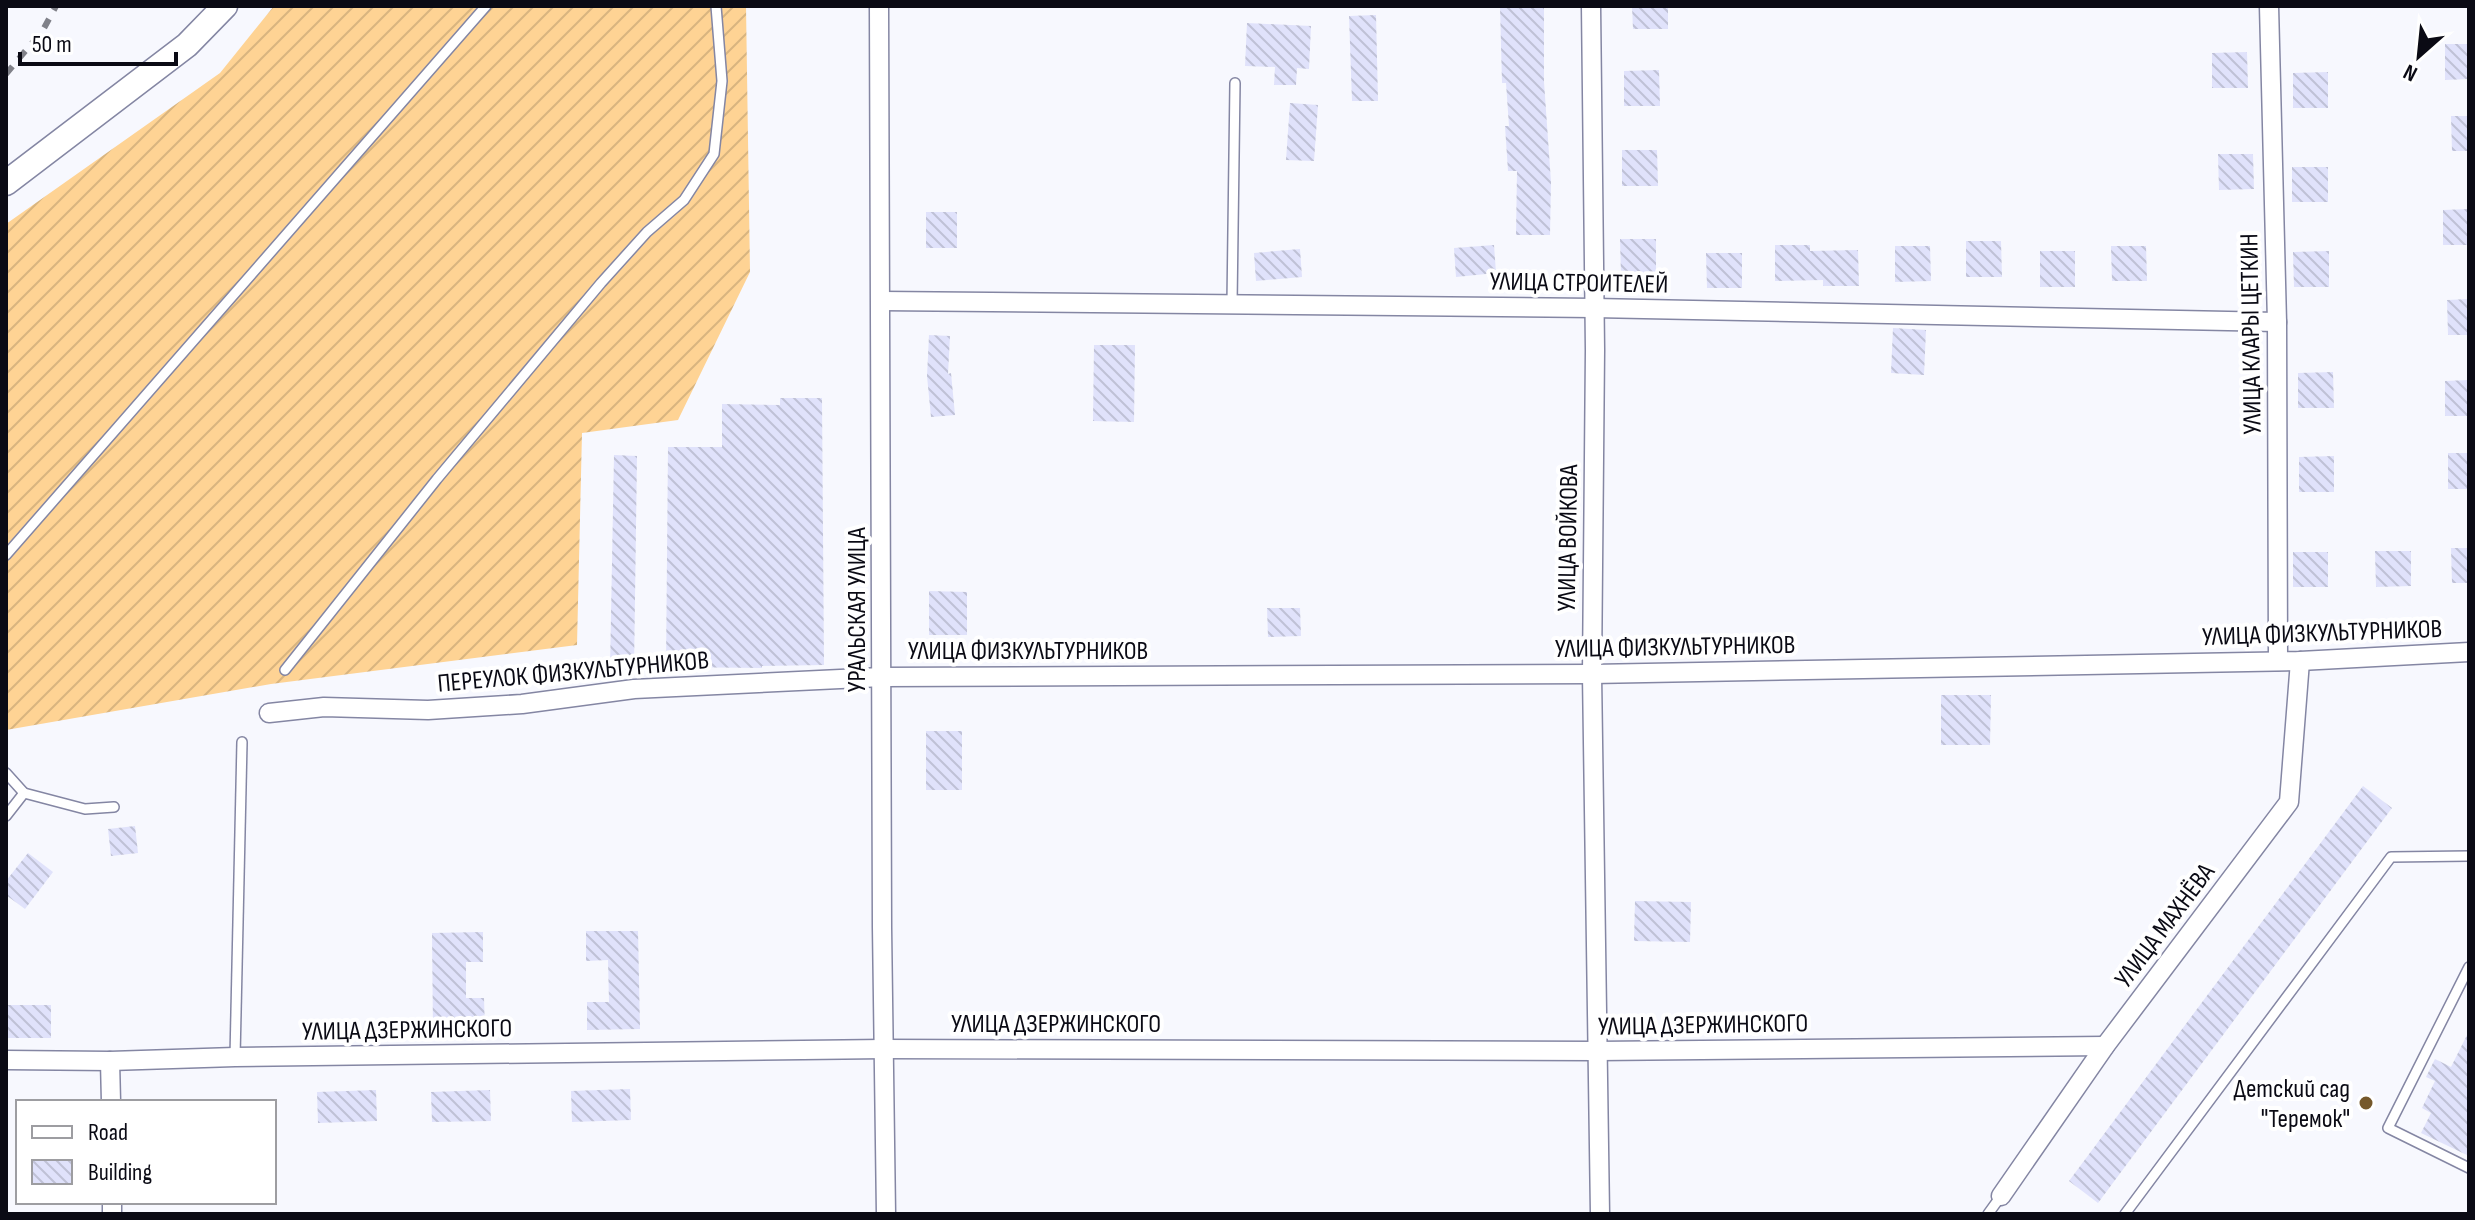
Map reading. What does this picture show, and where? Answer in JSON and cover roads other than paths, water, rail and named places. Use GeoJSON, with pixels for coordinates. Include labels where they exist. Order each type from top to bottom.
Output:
{"type":"FeatureCollection","features":[{"type":"Feature","properties":{"kind":"main road"},"geometry":{"type":"LineString","coordinates":[[6,183],[187,45],[225,6]]}},
{"type":"Feature","properties":{"kind":"street","name":"УРАЛЬСКАЯ УЛИЦА"},"geometry":{"type":"LineString","coordinates":[[879,6],[886,1214]]}},
{"type":"Feature","properties":{"kind":"street","name":"УЛИЦА ВОЙКОВА"},"geometry":{"type":"LineString","coordinates":[[1591,6],[1594,308],[1592,674],[1600,1214]]}},
{"type":"Feature","properties":{"kind":"street","name":"УЛИЦА КЛАРЫ ЦЕТКИН"},"geometry":{"type":"LineString","coordinates":[[2269,6],[2277,322],[2278,661]]}},
{"type":"Feature","properties":{"kind":"street","name":"УЛИЦА СТРОИТЕЛЕЙ"},"geometry":{"type":"LineString","coordinates":[[881,301],[1594,308],[2277,322]]}},
{"type":"Feature","properties":{"kind":"street","name":"УЛИЦА ФИЗКУЛЬТУРНИКОВ"},"geometry":{"type":"LineString","coordinates":[[882,677],[1592,674],[2300,661],[2469,652]]}},
{"type":"Feature","properties":{"kind":"street","name":"УЛИЦА МАХНЁВА"},"geometry":{"type":"LineString","coordinates":[[2001,1196],[2105,1046],[2289,802],[2300,661]]}},
{"type":"Feature","properties":{"kind":"street","name":"ПЕРЕУЛОК ФИЗКУЛЬТУРНИКОВ"},"geometry":{"type":"LineString","coordinates":[[269,713],[324,707],[428,710],[522,704],[634,689],[882,677]]}},
{"type":"Feature","properties":{"kind":"street","name":"УЛИЦА ДЗЕРЖИНСКОГО"},"geometry":{"type":"LineString","coordinates":[[6,1060],[884,1049],[1597,1051],[2105,1046]]}},
{"type":"Feature","properties":{"kind":"street"},"geometry":{"type":"LineString","coordinates":[[110,1061],[111,1100]]}},
{"type":"Feature","properties":{"kind":"lane"},"geometry":{"type":"LineString","coordinates":[[6,555],[486,6]]}},
{"type":"Feature","properties":{"kind":"lane"},"geometry":{"type":"LineString","coordinates":[[285,670],[437,479],[601,283],[647,232],[684,200],[707,166],[714,154],[722,81],[716,6]]}},
{"type":"Feature","properties":{"kind":"lane"},"geometry":{"type":"LineString","coordinates":[[1232,304],[1235,83]]}},
{"type":"Feature","properties":{"kind":"lane"},"geometry":{"type":"LineString","coordinates":[[235,1057],[242,742]]}},
{"type":"Feature","properties":{"kind":"lane"},"geometry":{"type":"LineString","coordinates":[[6,773],[24,793],[85,809],[114,807]]}},
{"type":"Feature","properties":{"kind":"lane"},"geometry":{"type":"LineString","coordinates":[[6,816],[24,793]]}},
{"type":"Feature","properties":{"kind":"lane"},"geometry":{"type":"LineString","coordinates":[[2125,1214],[2391,857],[2469,856]]}},
{"type":"Feature","properties":{"kind":"lane"},"geometry":{"type":"LineString","coordinates":[[2469,967],[2388,1128],[2469,1168]]}},
{"type":"Feature","properties":{"kind":"lane"},"geometry":{"type":"LineString","coordinates":[[1988,1214],[2001,1196]]}},
{"type":"Feature","properties":{"kind":"railway"},"geometry":{"type":"LineString","coordinates":[[6,74],[43,30],[56,6]]}},
{"type":"Feature","properties":{"kind":"place","name":"Детский сад \"Теремок\""},"geometry":{"type":"Point","coordinates":[2366,1103]}}]}
